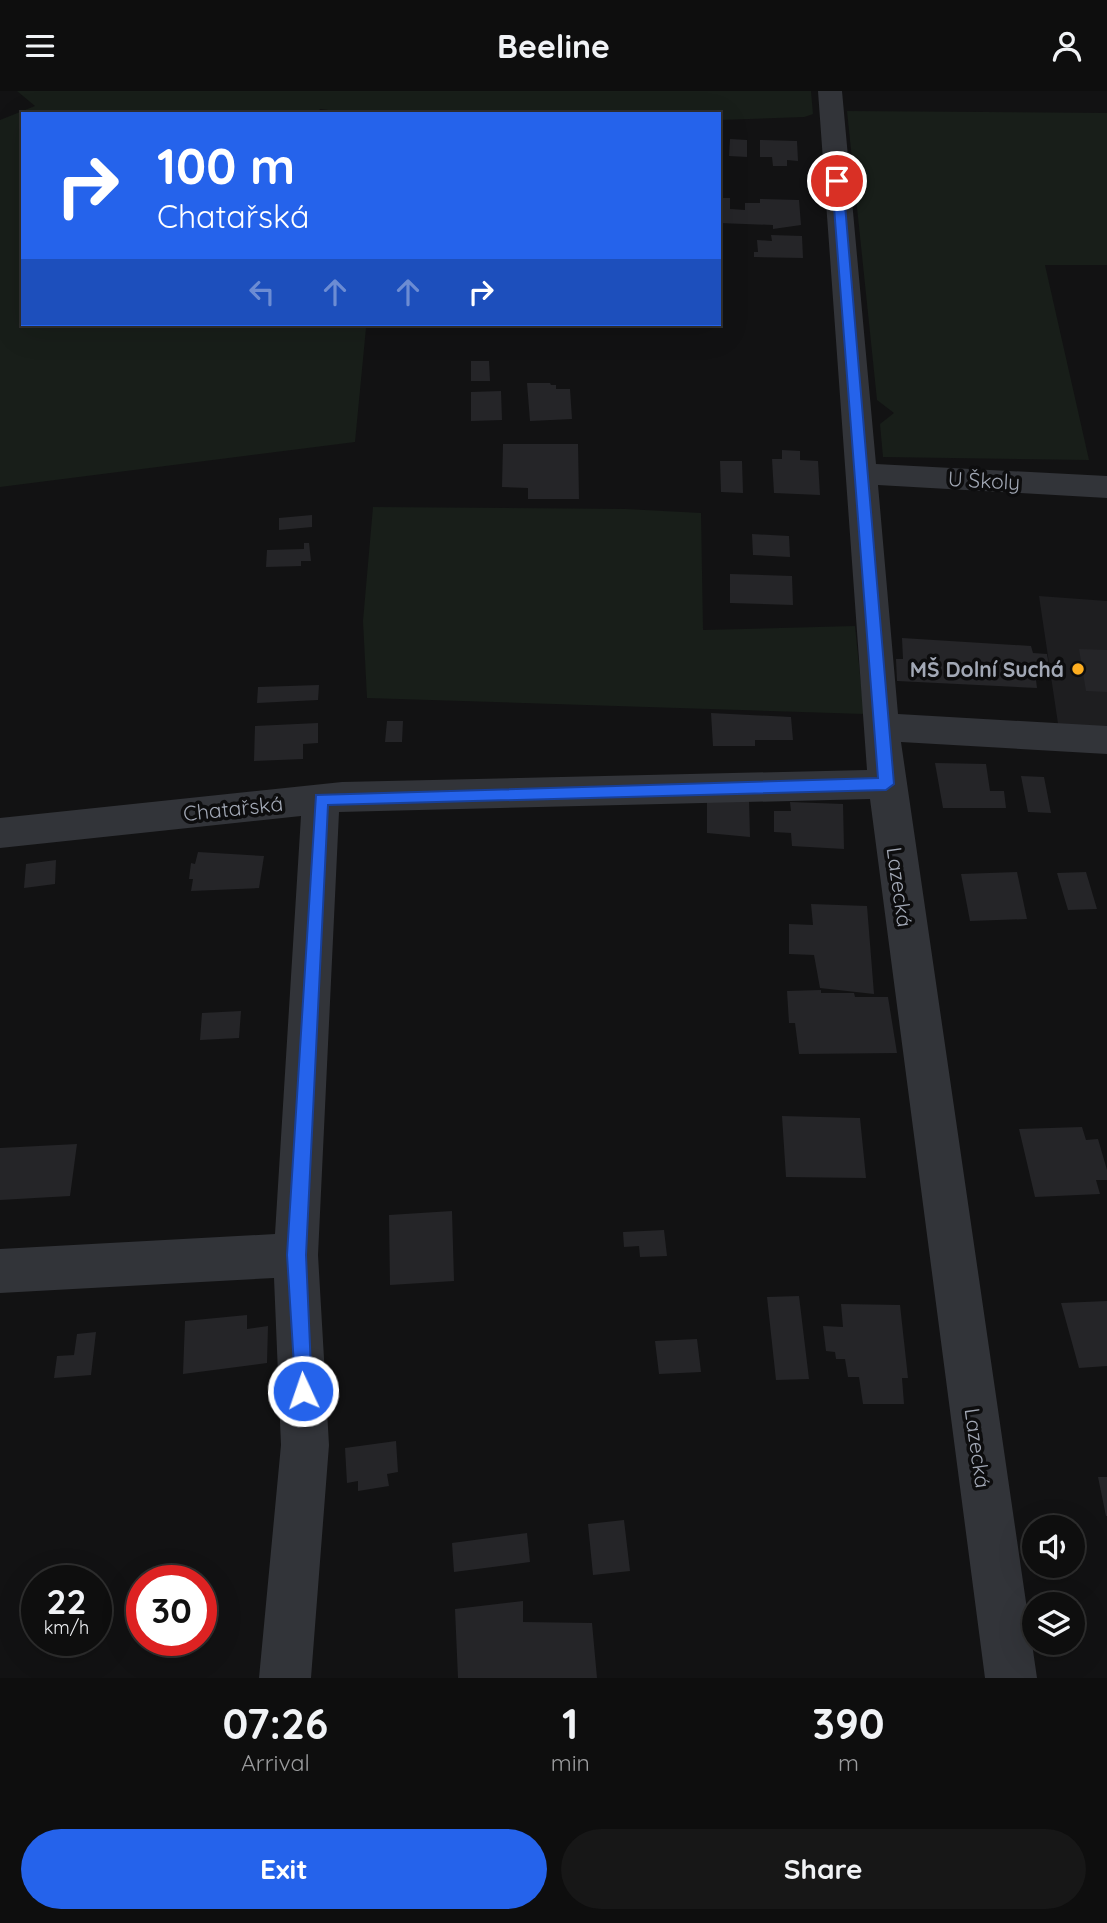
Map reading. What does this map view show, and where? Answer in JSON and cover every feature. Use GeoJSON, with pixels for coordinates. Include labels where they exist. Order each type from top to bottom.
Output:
{"type":"FeatureCollection","features":[{"type":"Feature","properties":{"kind":"street","name":"Lazecká"},"geometry":{"type":"LineString","coordinates":[[830,91],[886,784],[1011,1678]]}},
{"type":"Feature","properties":{"kind":"street","name":"U Školy"},"geometry":{"type":"LineString","coordinates":[[862,474],[1107,487]]}},
{"type":"Feature","properties":{"kind":"street"},"geometry":{"type":"LineString","coordinates":[[882,727],[1107,740]]}},
{"type":"Feature","properties":{"kind":"street","name":"Chatařská"},"geometry":{"type":"LineString","coordinates":[[0,833],[321,799],[886,784]]}},
{"type":"Feature","properties":{"kind":"street"},"geometry":{"type":"LineString","coordinates":[[285,1678],[305,1445],[296,1255],[321,799]]}},
{"type":"Feature","properties":{"kind":"street"},"geometry":{"type":"LineString","coordinates":[[0,1271],[296,1255]]}},
{"type":"Feature","properties":{"kind":"shaded area"},"geometry":{"type":"Polygon","coordinates":[[[17,91],[811,91],[813,114],[804,117],[721,120],[721,112],[346,112],[320,109],[318,112],[21,112],[21,326],[366,328],[355,442],[0,487],[0,120],[35,106],[17,91]]]}},
{"type":"Feature","properties":{"kind":"shaded area"},"geometry":{"type":"Polygon","coordinates":[[[847,111],[1107,113],[1107,265],[1045,265],[1089,460],[883,457],[880,424],[894,413],[877,400],[847,111]]]}},
{"type":"Feature","properties":{"kind":"shaded area"},"geometry":{"type":"Polygon","coordinates":[[[373,507],[626,509],[701,513],[703,630],[855,626],[864,714],[367,698],[363,621],[373,507]]]}},
{"type":"Feature","properties":{"kind":"shaded area","name":"MŠ Dolní Suchá"},"geometry":{"type":"Polygon","coordinates":[[[1039,596],[1107,601],[1107,740],[1060,737],[1039,596]]]}},
{"type":"Feature","properties":{"kind":"building"},"geometry":{"type":"Polygon","coordinates":[[[730,139],[747,140],[747,157],[729,156],[730,139]]]}},
{"type":"Feature","properties":{"kind":"building"},"geometry":{"type":"Polygon","coordinates":[[[760,140],[797,141],[798,161],[787,160],[787,166],[773,166],[772,157],[760,157],[760,140]]]}},
{"type":"Feature","properties":{"kind":"building"},"geometry":{"type":"Polygon","coordinates":[[[721,198],[730,198],[730,209],[745,210],[745,203],[760,203],[760,199],[799,200],[801,225],[773,229],[773,225],[721,223],[721,198]]]}},
{"type":"Feature","properties":{"kind":"building"},"geometry":{"type":"Polygon","coordinates":[[[771,235],[802,236],[803,258],[754,257],[754,252],[758,252],[757,240],[772,241],[771,235]]]}},
{"type":"Feature","properties":{"kind":"building"},"geometry":{"type":"Polygon","coordinates":[[[471,361],[489,361],[490,381],[471,381],[471,361]]]}},
{"type":"Feature","properties":{"kind":"building"},"geometry":{"type":"Polygon","coordinates":[[[527,383],[550,383],[556,385],[556,389],[570,389],[572,419],[530,421],[527,383]]]}},
{"type":"Feature","properties":{"kind":"building"},"geometry":{"type":"Polygon","coordinates":[[[501,391],[502,420],[471,421],[471,392],[501,391]]]}},
{"type":"Feature","properties":{"kind":"building"},"geometry":{"type":"Polygon","coordinates":[[[503,444],[578,444],[579,499],[528,499],[528,488],[502,487],[503,444]]]}},
{"type":"Feature","properties":{"kind":"building"},"geometry":{"type":"Polygon","coordinates":[[[782,450],[800,451],[800,460],[818,461],[820,495],[774,493],[772,459],[782,459],[782,450]]]}},
{"type":"Feature","properties":{"kind":"building"},"geometry":{"type":"Polygon","coordinates":[[[720,461],[742,461],[743,493],[721,492],[720,461]]]}},
{"type":"Feature","properties":{"kind":"building"},"geometry":{"type":"Polygon","coordinates":[[[312,515],[312,527],[279,530],[279,518],[312,515]]]}},
{"type":"Feature","properties":{"kind":"building"},"geometry":{"type":"Polygon","coordinates":[[[752,534],[789,536],[790,557],[753,555],[752,534]]]}},
{"type":"Feature","properties":{"kind":"building"},"geometry":{"type":"Polygon","coordinates":[[[304,543],[309,543],[311,561],[301,561],[301,566],[266,567],[267,550],[304,549],[304,543]]]}},
{"type":"Feature","properties":{"kind":"building"},"geometry":{"type":"Polygon","coordinates":[[[730,574],[792,576],[793,605],[730,603],[730,574]]]}},
{"type":"Feature","properties":{"kind":"building"},"geometry":{"type":"Polygon","coordinates":[[[902,638],[1031,646],[1033,653],[1047,654],[1050,673],[1035,672],[1037,688],[897,681],[896,659],[903,659],[902,638]]]}},
{"type":"Feature","properties":{"kind":"building"},"geometry":{"type":"Polygon","coordinates":[[[1079,649],[1107,650],[1107,692],[1086,691],[1079,649]]]}},
{"type":"Feature","properties":{"kind":"building"},"geometry":{"type":"Polygon","coordinates":[[[319,685],[318,700],[257,703],[258,687],[319,685]]]}},
{"type":"Feature","properties":{"kind":"building"},"geometry":{"type":"Polygon","coordinates":[[[711,713],[791,717],[793,740],[755,740],[755,746],[713,746],[711,713]]]}},
{"type":"Feature","properties":{"kind":"building"},"geometry":{"type":"Polygon","coordinates":[[[387,721],[403,721],[402,742],[385,742],[387,721]]]}},
{"type":"Feature","properties":{"kind":"building"},"geometry":{"type":"Polygon","coordinates":[[[318,723],[318,743],[303,744],[303,759],[254,761],[255,726],[318,723]]]}},
{"type":"Feature","properties":{"kind":"building"},"geometry":{"type":"Polygon","coordinates":[[[935,763],[986,764],[990,791],[1004,791],[1006,808],[943,808],[935,763]]]}},
{"type":"Feature","properties":{"kind":"building"},"geometry":{"type":"Polygon","coordinates":[[[1021,776],[1044,777],[1051,813],[1028,812],[1021,776]]]}},
{"type":"Feature","properties":{"kind":"building"},"geometry":{"type":"Polygon","coordinates":[[[707,799],[749,800],[750,837],[707,833],[707,799]]]}},
{"type":"Feature","properties":{"kind":"building"},"geometry":{"type":"Polygon","coordinates":[[[790,802],[843,804],[844,849],[792,846],[791,833],[774,832],[774,811],[791,811],[790,802]]]}},
{"type":"Feature","properties":{"kind":"building"},"geometry":{"type":"Polygon","coordinates":[[[198,852],[264,856],[259,888],[191,891],[191,863],[195,864],[198,852]]]}},
{"type":"Feature","properties":{"kind":"building"},"geometry":{"type":"Polygon","coordinates":[[[56,860],[55,884],[24,888],[26,864],[56,860]]]}},
{"type":"Feature","properties":{"kind":"building"},"geometry":{"type":"Polygon","coordinates":[[[1017,872],[1027,919],[970,921],[961,874],[1017,872]]]}},
{"type":"Feature","properties":{"kind":"building"},"geometry":{"type":"Polygon","coordinates":[[[1086,872],[1097,909],[1068,910],[1057,873],[1086,872]]]}},
{"type":"Feature","properties":{"kind":"building"},"geometry":{"type":"Polygon","coordinates":[[[811,904],[867,906],[874,994],[820,988],[814,955],[789,954],[789,924],[813,925],[811,904]]]}},
{"type":"Feature","properties":{"kind":"building"},"geometry":{"type":"Polygon","coordinates":[[[821,990],[821,993],[854,993],[855,997],[888,997],[897,1053],[799,1054],[795,1023],[789,1023],[787,991],[821,990]]]}},
{"type":"Feature","properties":{"kind":"building"},"geometry":{"type":"Polygon","coordinates":[[[241,1011],[239,1038],[200,1040],[202,1013],[241,1011]]]}},
{"type":"Feature","properties":{"kind":"building"},"geometry":{"type":"Polygon","coordinates":[[[782,1116],[860,1118],[866,1178],[786,1177],[782,1116]]]}},
{"type":"Feature","properties":{"kind":"building"},"geometry":{"type":"Polygon","coordinates":[[[1082,1127],[1086,1140],[1098,1139],[1107,1170],[1107,1180],[1096,1180],[1100,1194],[1035,1197],[1019,1129],[1082,1127]]]}},
{"type":"Feature","properties":{"kind":"building"},"geometry":{"type":"Polygon","coordinates":[[[77,1144],[70,1196],[0,1200],[0,1148],[77,1144]]]}},
{"type":"Feature","properties":{"kind":"building"},"geometry":{"type":"Polygon","coordinates":[[[452,1211],[454,1281],[390,1285],[389,1215],[452,1211]]]}},
{"type":"Feature","properties":{"kind":"building"},"geometry":{"type":"Polygon","coordinates":[[[664,1230],[667,1256],[640,1257],[639,1246],[624,1247],[623,1232],[664,1230]]]}},
{"type":"Feature","properties":{"kind":"building"},"geometry":{"type":"Polygon","coordinates":[[[799,1296],[809,1379],[776,1380],[767,1297],[799,1296]]]}},
{"type":"Feature","properties":{"kind":"building"},"geometry":{"type":"Polygon","coordinates":[[[1107,1301],[1107,1366],[1079,1368],[1061,1303],[1107,1301]]]}},
{"type":"Feature","properties":{"kind":"building"},"geometry":{"type":"Polygon","coordinates":[[[841,1304],[900,1305],[908,1378],[902,1378],[904,1404],[863,1404],[859,1377],[848,1377],[845,1359],[836,1359],[835,1352],[826,1351],[823,1326],[843,1327],[841,1304]]]}},
{"type":"Feature","properties":{"kind":"building"},"geometry":{"type":"Polygon","coordinates":[[[247,1315],[247,1329],[268,1326],[267,1363],[183,1374],[185,1321],[247,1315]]]}},
{"type":"Feature","properties":{"kind":"building"},"geometry":{"type":"Polygon","coordinates":[[[96,1332],[91,1375],[54,1378],[57,1356],[74,1355],[77,1334],[96,1332]]]}},
{"type":"Feature","properties":{"kind":"building"},"geometry":{"type":"Polygon","coordinates":[[[697,1339],[701,1372],[659,1374],[655,1341],[697,1339]]]}},
{"type":"Feature","properties":{"kind":"building"},"geometry":{"type":"Polygon","coordinates":[[[396,1441],[398,1472],[387,1474],[389,1486],[358,1491],[358,1481],[347,1483],[345,1448],[396,1441]]]}},
{"type":"Feature","properties":{"kind":"building"},"geometry":{"type":"Polygon","coordinates":[[[1098,1477],[1107,1477],[1107,1516],[1106,1516],[1098,1477]]]}},
{"type":"Feature","properties":{"kind":"building"},"geometry":{"type":"Polygon","coordinates":[[[624,1520],[630,1571],[593,1575],[588,1524],[624,1520]]]}},
{"type":"Feature","properties":{"kind":"building"},"geometry":{"type":"Polygon","coordinates":[[[527,1533],[530,1562],[454,1572],[452,1543],[527,1533]]]}},
{"type":"Feature","properties":{"kind":"building"},"geometry":{"type":"Polygon","coordinates":[[[523,1601],[523,1622],[592,1623],[597,1678],[458,1678],[455,1609],[523,1601]]]}},
{"type":"Feature","properties":{"kind":"place","name":"MŠ Dolní Suchá"},"geometry":{"type":"Point","coordinates":[1078,669]}},
{"type":"Feature","properties":{"kind":"route"},"geometry":{"type":"LineString","coordinates":[[303,1391],[296,1255],[321,799],[886,784],[837,181]]}}]}
